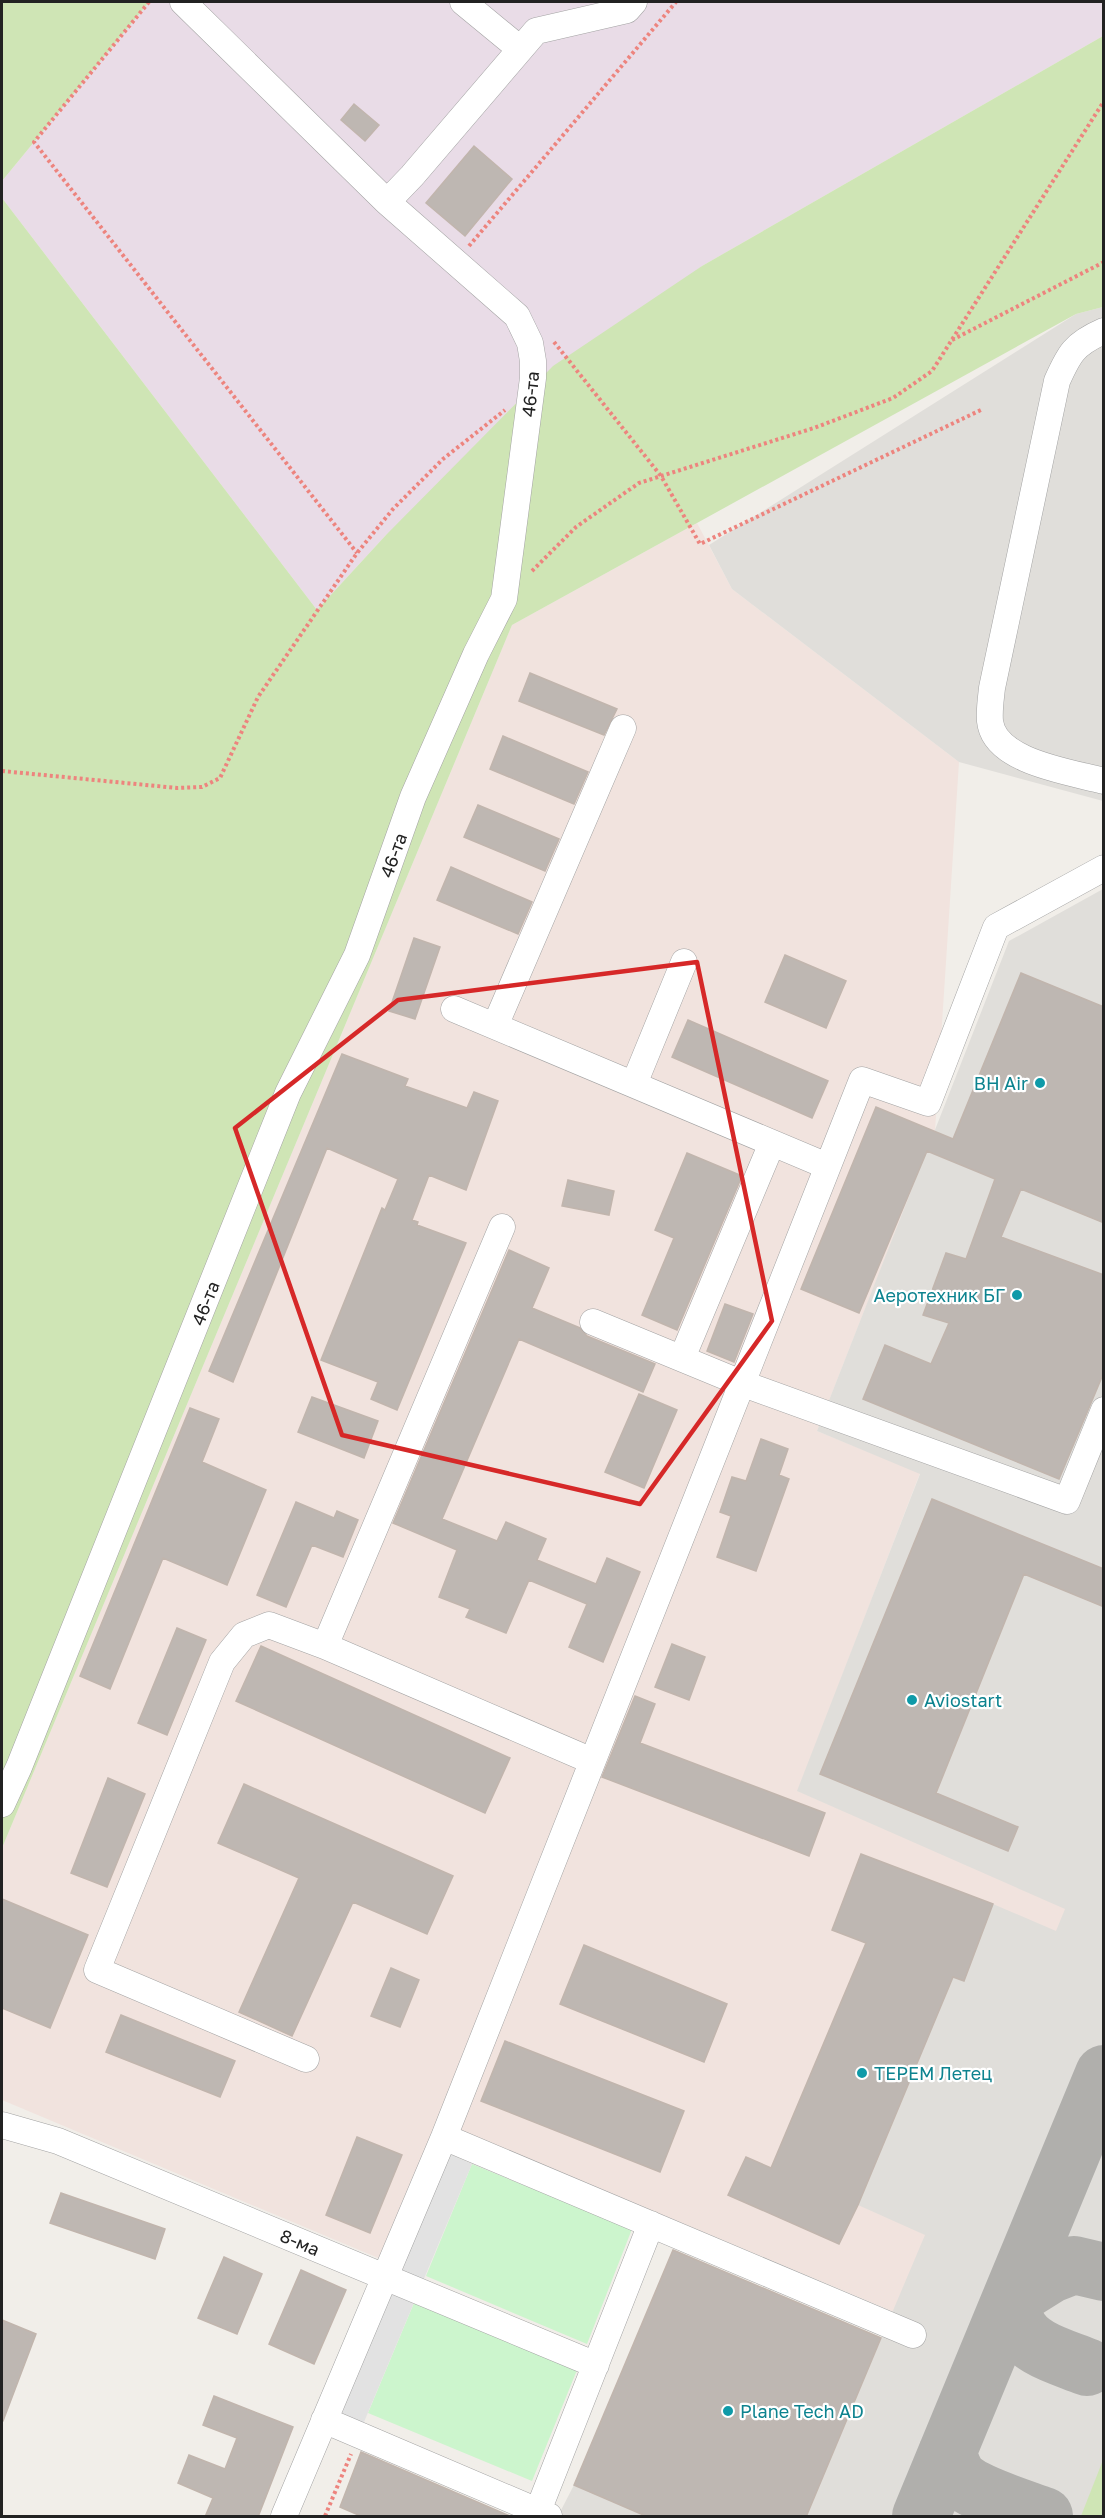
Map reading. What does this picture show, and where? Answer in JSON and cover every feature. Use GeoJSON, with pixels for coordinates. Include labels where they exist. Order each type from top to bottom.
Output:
{"type":"FeatureCollection","features":[{"type":"Feature","properties":{"kind":"street","name":"46-та"},"geometry":{"type":"LineString","coordinates":[[2,1804],[24,1756],[288,1093],[357,955],[413,797],[476,654],[504,599],[533,378],[530,343],[517,316],[387,202],[183,2]]}},
{"type":"Feature","properties":{"kind":"street"},"geometry":{"type":"LineString","coordinates":[[463,2],[520,49]]}},
{"type":"Feature","properties":{"kind":"street"},"geometry":{"type":"LineString","coordinates":[[387,202],[536,31],[627,10],[634,2]]}},
{"type":"Feature","properties":{"kind":"street"},"geometry":{"type":"LineString","coordinates":[[1104,331],[1093,336],[1069,354],[1057,381],[992,688],[990,722],[999,743],[1018,757],[1104,781]]}},
{"type":"Feature","properties":{"kind":"street"},"geometry":{"type":"LineString","coordinates":[[495,1026],[623,728]]}},
{"type":"Feature","properties":{"kind":"street"},"geometry":{"type":"LineString","coordinates":[[284,2517],[444,2137],[862,1080],[928,1103],[996,927],[1104,868]]}},
{"type":"Feature","properties":{"kind":"street"},"geometry":{"type":"LineString","coordinates":[[634,1084],[684,962]]}},
{"type":"Feature","properties":{"kind":"street"},"geometry":{"type":"LineString","coordinates":[[454,1009],[827,1166]]}},
{"type":"Feature","properties":{"kind":"street"},"geometry":{"type":"LineString","coordinates":[[682,1358],[772,1143]]}},
{"type":"Feature","properties":{"kind":"street"},"geometry":{"type":"LineString","coordinates":[[325,1646],[502,1227]]}},
{"type":"Feature","properties":{"kind":"street"},"geometry":{"type":"LineString","coordinates":[[593,1322],[741,1383],[1067,1501],[1104,1410]]}},
{"type":"Feature","properties":{"kind":"street"},"geometry":{"type":"LineString","coordinates":[[306,2059],[97,1970],[222,1662],[244,1635],[268,1625],[325,1646],[592,1761]]}},
{"type":"Feature","properties":{"kind":"street","name":"8-ма"},"geometry":{"type":"LineString","coordinates":[[2,2125],[58,2141],[596,2365]]}},
{"type":"Feature","properties":{"kind":"street"},"geometry":{"type":"LineString","coordinates":[[444,2137],[913,2335]]}},
{"type":"Feature","properties":{"kind":"street"},"geometry":{"type":"LineString","coordinates":[[324,2420],[541,2515],[651,2224]]}},
{"type":"Feature","properties":{"kind":"path"},"geometry":{"type":"LineString","coordinates":[[149,2],[34,142],[357,553]]}},
{"type":"Feature","properties":{"kind":"path"},"geometry":{"type":"LineString","coordinates":[[456,262],[676,2]]}},
{"type":"Feature","properties":{"kind":"path"},"geometry":{"type":"LineString","coordinates":[[504,599],[576,527],[639,483],[814,428],[893,398],[932,371],[1104,101]]}},
{"type":"Feature","properties":{"kind":"path"},"geometry":{"type":"LineString","coordinates":[[951,341],[1104,262]]}},
{"type":"Feature","properties":{"kind":"path"},"geometry":{"type":"LineString","coordinates":[[521,326],[538,326],[549,334],[661,476],[700,544],[983,410]]}},
{"type":"Feature","properties":{"kind":"path"},"geometry":{"type":"LineString","coordinates":[[2,771],[177,788],[202,787],[220,778],[258,697],[357,553],[393,509],[443,459],[508,407]]}},
{"type":"Feature","properties":{"kind":"path"},"geometry":{"type":"LineString","coordinates":[[325,2517],[359,2434]]}},
{"type":"Feature","properties":{"kind":"highlighted area"},"geometry":{"type":"Polygon","coordinates":[[[697,962],[772,1321],[640,1504],[342,1435],[235,1128],[398,1000],[697,962]]]}},
{"type":"Feature","properties":{"kind":"shaded area"},"geometry":{"type":"Polygon","coordinates":[[[149,2],[1103,2],[1103,36],[702,266],[386,535],[317,610],[2,198],[2,181],[149,2]]]}},
{"type":"Feature","properties":{"kind":"shaded area"},"geometry":{"type":"Polygon","coordinates":[[[1103,307],[1103,801],[959,762],[732,589],[709,545],[1076,314],[1103,307]]]}},
{"type":"Feature","properties":{"kind":"shaded area"},"geometry":{"type":"Polygon","coordinates":[[[697,523],[732,589],[959,762],[935,1131],[817,1431],[920,1473],[798,1791],[1077,1912],[918,2322],[439,2121],[383,2260],[2,2100],[2,1848],[512,625],[697,523]]]}},
{"type":"Feature","properties":{"kind":"shaded area"},"geometry":{"type":"Polygon","coordinates":[[[1103,889],[1103,2516],[806,2516],[925,2235],[858,2205],[953,1977],[993,1904],[1056,1931],[1065,1909],[797,1791],[920,1474],[817,1431],[1009,941],[1103,889]]]}},
{"type":"Feature","properties":{"kind":"shaded area"},"geometry":{"type":"Polygon","coordinates":[[[439,2149],[472,2164],[359,2434],[324,2420],[439,2149]]]}},
{"type":"Feature","properties":{"kind":"shaded area"},"geometry":{"type":"Polygon","coordinates":[[[574,2485],[648,2516],[558,2516],[574,2485]]]}},
{"type":"Feature","properties":{"kind":"green space"},"geometry":{"type":"Polygon","coordinates":[[[2,2],[149,2],[2,181],[2,2]]]}},
{"type":"Feature","properties":{"kind":"green space"},"geometry":{"type":"Polygon","coordinates":[[[1103,36],[1103,307],[1076,314],[512,625],[2,1848],[2,198],[317,610],[386,535],[553,366],[702,266],[1103,36]]]}},
{"type":"Feature","properties":{"kind":"green space"},"geometry":{"type":"Polygon","coordinates":[[[472,2164],[632,2229],[587,2344],[426,2276],[472,2164]]]}},
{"type":"Feature","properties":{"kind":"green space"},"geometry":{"type":"Polygon","coordinates":[[[414,2303],[577,2370],[532,2481],[368,2413],[414,2303]]]}},
{"type":"Feature","properties":{"kind":"green space"},"geometry":{"type":"Polygon","coordinates":[[[1103,2460],[1103,2516],[1081,2516],[1103,2460]]]}},
{"type":"Feature","properties":{"kind":"building"},"geometry":{"type":"Polygon","coordinates":[[[354,104],[379,125],[365,141],[341,120],[354,104]]]}},
{"type":"Feature","properties":{"kind":"building"},"geometry":{"type":"Polygon","coordinates":[[[474,146],[512,179],[465,236],[426,203],[474,146]]]}},
{"type":"Feature","properties":{"kind":"building"},"geometry":{"type":"Polygon","coordinates":[[[530,673],[617,709],[604,735],[519,701],[530,673]]]}},
{"type":"Feature","properties":{"kind":"building"},"geometry":{"type":"Polygon","coordinates":[[[503,736],[588,772],[574,804],[490,769],[503,736]]]}},
{"type":"Feature","properties":{"kind":"building"},"geometry":{"type":"Polygon","coordinates":[[[478,805],[559,839],[545,871],[464,837],[478,805]]]}},
{"type":"Feature","properties":{"kind":"building"},"geometry":{"type":"Polygon","coordinates":[[[451,867],[532,902],[518,934],[437,900],[451,867]]]}},
{"type":"Feature","properties":{"kind":"building"},"geometry":{"type":"Polygon","coordinates":[[[414,938],[440,947],[415,1019],[389,1011],[414,938]]]}},
{"type":"Feature","properties":{"kind":"building"},"geometry":{"type":"Polygon","coordinates":[[[785,955],[846,981],[826,1028],[765,1002],[785,955]]]}},
{"type":"Feature","properties":{"kind":"building"},"geometry":{"type":"Polygon","coordinates":[[[1021,973],[1104,1007],[1104,1223],[1021,1189],[1001,1237],[1104,1275],[1104,1372],[1059,1479],[863,1399],[885,1345],[931,1364],[949,1323],[923,1315],[946,1253],[966,1259],[995,1179],[927,1151],[859,1313],[801,1289],[876,1107],[953,1139],[1021,973]]]}},
{"type":"Feature","properties":{"kind":"building"},"geometry":{"type":"Polygon","coordinates":[[[688,1020],[828,1081],[812,1118],[672,1057],[688,1020]]]}},
{"type":"Feature","properties":{"kind":"building"},"geometry":{"type":"Polygon","coordinates":[[[342,1054],[408,1079],[405,1086],[467,1108],[474,1092],[498,1101],[466,1190],[429,1175],[412,1220],[418,1222],[417,1225],[466,1243],[397,1410],[371,1399],[378,1382],[321,1360],[382,1208],[385,1210],[398,1179],[327,1148],[233,1382],[209,1371],[342,1054]]]}},
{"type":"Feature","properties":{"kind":"building"},"geometry":{"type":"Polygon","coordinates":[[[687,1153],[742,1176],[677,1330],[642,1315],[674,1238],[655,1230],[687,1153]]]}},
{"type":"Feature","properties":{"kind":"building"},"geometry":{"type":"Polygon","coordinates":[[[568,1180],[614,1191],[609,1215],[562,1206],[568,1180]]]}},
{"type":"Feature","properties":{"kind":"building"},"geometry":{"type":"Polygon","coordinates":[[[509,1250],[549,1268],[532,1308],[580,1328],[587,1336],[655,1364],[643,1392],[519,1339],[442,1519],[497,1541],[506,1522],[546,1539],[537,1560],[596,1584],[607,1558],[640,1572],[603,1662],[569,1647],[587,1604],[529,1580],[506,1633],[466,1617],[470,1609],[439,1597],[457,1550],[393,1523],[509,1250]]]}},
{"type":"Feature","properties":{"kind":"building"},"geometry":{"type":"Polygon","coordinates":[[[725,1304],[753,1314],[734,1362],[707,1351],[725,1304]]]}},
{"type":"Feature","properties":{"kind":"building"},"geometry":{"type":"Polygon","coordinates":[[[639,1394],[677,1410],[644,1488],[605,1472],[639,1394]]]}},
{"type":"Feature","properties":{"kind":"building"},"geometry":{"type":"Polygon","coordinates":[[[312,1397],[378,1421],[364,1458],[298,1432],[312,1397]]]}},
{"type":"Feature","properties":{"kind":"building"},"geometry":{"type":"Polygon","coordinates":[[[190,1408],[219,1419],[202,1462],[266,1490],[227,1585],[163,1558],[110,1689],[80,1676],[190,1408]]]}},
{"type":"Feature","properties":{"kind":"building"},"geometry":{"type":"Polygon","coordinates":[[[761,1439],[788,1449],[779,1475],[789,1479],[756,1571],[717,1557],[731,1516],[720,1512],[732,1477],[746,1481],[761,1439]]]}},
{"type":"Feature","properties":{"kind":"building","name":"Aviostart"},"geometry":{"type":"Polygon","coordinates":[[[932,1499],[1104,1569],[1104,1607],[1024,1574],[936,1793],[1018,1827],[1008,1851],[820,1774],[932,1499]]]}},
{"type":"Feature","properties":{"kind":"building"},"geometry":{"type":"Polygon","coordinates":[[[296,1502],[334,1518],[337,1511],[358,1520],[343,1557],[312,1545],[286,1607],[257,1595],[296,1502]]]}},
{"type":"Feature","properties":{"kind":"building"},"geometry":{"type":"Polygon","coordinates":[[[177,1628],[206,1640],[167,1735],[138,1723],[177,1628]]]}},
{"type":"Feature","properties":{"kind":"building"},"geometry":{"type":"Polygon","coordinates":[[[672,1644],[705,1657],[689,1700],[655,1687],[672,1644]]]}},
{"type":"Feature","properties":{"kind":"building"},"geometry":{"type":"Polygon","coordinates":[[[261,1646],[510,1758],[485,1813],[236,1701],[261,1646]]]}},
{"type":"Feature","properties":{"kind":"building"},"geometry":{"type":"Polygon","coordinates":[[[635,1696],[655,1704],[640,1743],[825,1813],[809,1856],[602,1777],[635,1696]]]}},
{"type":"Feature","properties":{"kind":"building"},"geometry":{"type":"Polygon","coordinates":[[[108,1778],[145,1794],[107,1887],[71,1873],[108,1778]]]}},
{"type":"Feature","properties":{"kind":"building"},"geometry":{"type":"Polygon","coordinates":[[[244,1784],[453,1876],[427,1934],[353,1902],[292,2036],[239,2012],[299,1878],[218,1843],[244,1784]]]}},
{"type":"Feature","properties":{"kind":"building"},"geometry":{"type":"Polygon","coordinates":[[[861,1854],[993,1904],[964,1981],[953,1977],[858,2205],[839,2244],[728,2195],[746,2157],[771,2168],[866,1943],[832,1930],[861,1854]]]}},
{"type":"Feature","properties":{"kind":"building"},"geometry":{"type":"Polygon","coordinates":[[[2,1899],[88,1935],[50,2028],[2,2008],[2,1899]]]}},
{"type":"Feature","properties":{"kind":"building"},"geometry":{"type":"Polygon","coordinates":[[[584,1945],[727,2004],[704,2062],[560,2004],[584,1945]]]}},
{"type":"Feature","properties":{"kind":"building"},"geometry":{"type":"Polygon","coordinates":[[[391,1968],[419,1980],[400,2027],[371,2016],[391,1968]]]}},
{"type":"Feature","properties":{"kind":"building"},"geometry":{"type":"Polygon","coordinates":[[[121,2015],[235,2061],[220,2097],[106,2052],[121,2015]]]}},
{"type":"Feature","properties":{"kind":"building"},"geometry":{"type":"Polygon","coordinates":[[[505,2041],[684,2111],[660,2172],[481,2101],[505,2041]]]}},
{"type":"Feature","properties":{"kind":"building"},"geometry":{"type":"Polygon","coordinates":[[[357,2137],[402,2155],[370,2233],[326,2215],[357,2137]]]}},
{"type":"Feature","properties":{"kind":"building"},"geometry":{"type":"Polygon","coordinates":[[[61,2193],[165,2229],[155,2259],[50,2223],[61,2193]]]}},
{"type":"Feature","properties":{"kind":"building","name":"Plane Tech AD"},"geometry":{"type":"Polygon","coordinates":[[[673,2250],[881,2338],[806,2517],[648,2517],[574,2485],[673,2250]]]}},
{"type":"Feature","properties":{"kind":"building"},"geometry":{"type":"Polygon","coordinates":[[[224,2257],[262,2274],[237,2334],[198,2318],[224,2257]]]}},
{"type":"Feature","properties":{"kind":"building"},"geometry":{"type":"Polygon","coordinates":[[[301,2270],[346,2290],[314,2364],[269,2344],[301,2270]]]}},
{"type":"Feature","properties":{"kind":"building"},"geometry":{"type":"Polygon","coordinates":[[[2,2320],[36,2334],[3,2421],[2,2421],[2,2320]]]}},
{"type":"Feature","properties":{"kind":"building"},"geometry":{"type":"Polygon","coordinates":[[[214,2396],[293,2427],[258,2517],[205,2517],[213,2498],[178,2483],[189,2455],[225,2469],[237,2438],[203,2425],[214,2396]]]}},
{"type":"Feature","properties":{"kind":"building"},"geometry":{"type":"Polygon","coordinates":[[[361,2452],[512,2517],[363,2517],[340,2507],[361,2452]]]}},
{"type":"Feature","properties":{"kind":"taxiway"},"geometry":{"type":"LineString","coordinates":[[921,2516],[1104,2074]]}},
{"type":"Feature","properties":{"kind":"taxiway"},"geometry":{"type":"LineString","coordinates":[[1087,2367],[1046,2351],[1028,2339],[1016,2322],[1011,2299],[1051,2274],[1074,2265],[1104,2272]]}},
{"type":"Feature","properties":{"kind":"taxiway"},"geometry":{"type":"LineString","coordinates":[[947,2453],[962,2481],[1001,2501],[1044,2516]]}},
{"type":"Feature","properties":{"kind":"place","name":"BH Air"},"geometry":{"type":"Point","coordinates":[1040,1083]}},
{"type":"Feature","properties":{"kind":"place","name":"Аеротехник БГ"},"geometry":{"type":"Point","coordinates":[1017,1295]}},
{"type":"Feature","properties":{"kind":"place","name":"Aviostart"},"geometry":{"type":"Point","coordinates":[912,1700]}},
{"type":"Feature","properties":{"kind":"place","name":"ТЕРЕМ Летец"},"geometry":{"type":"Point","coordinates":[862,2073]}},
{"type":"Feature","properties":{"kind":"place","name":"Plane Tech AD"},"geometry":{"type":"Point","coordinates":[728,2411]}}]}
